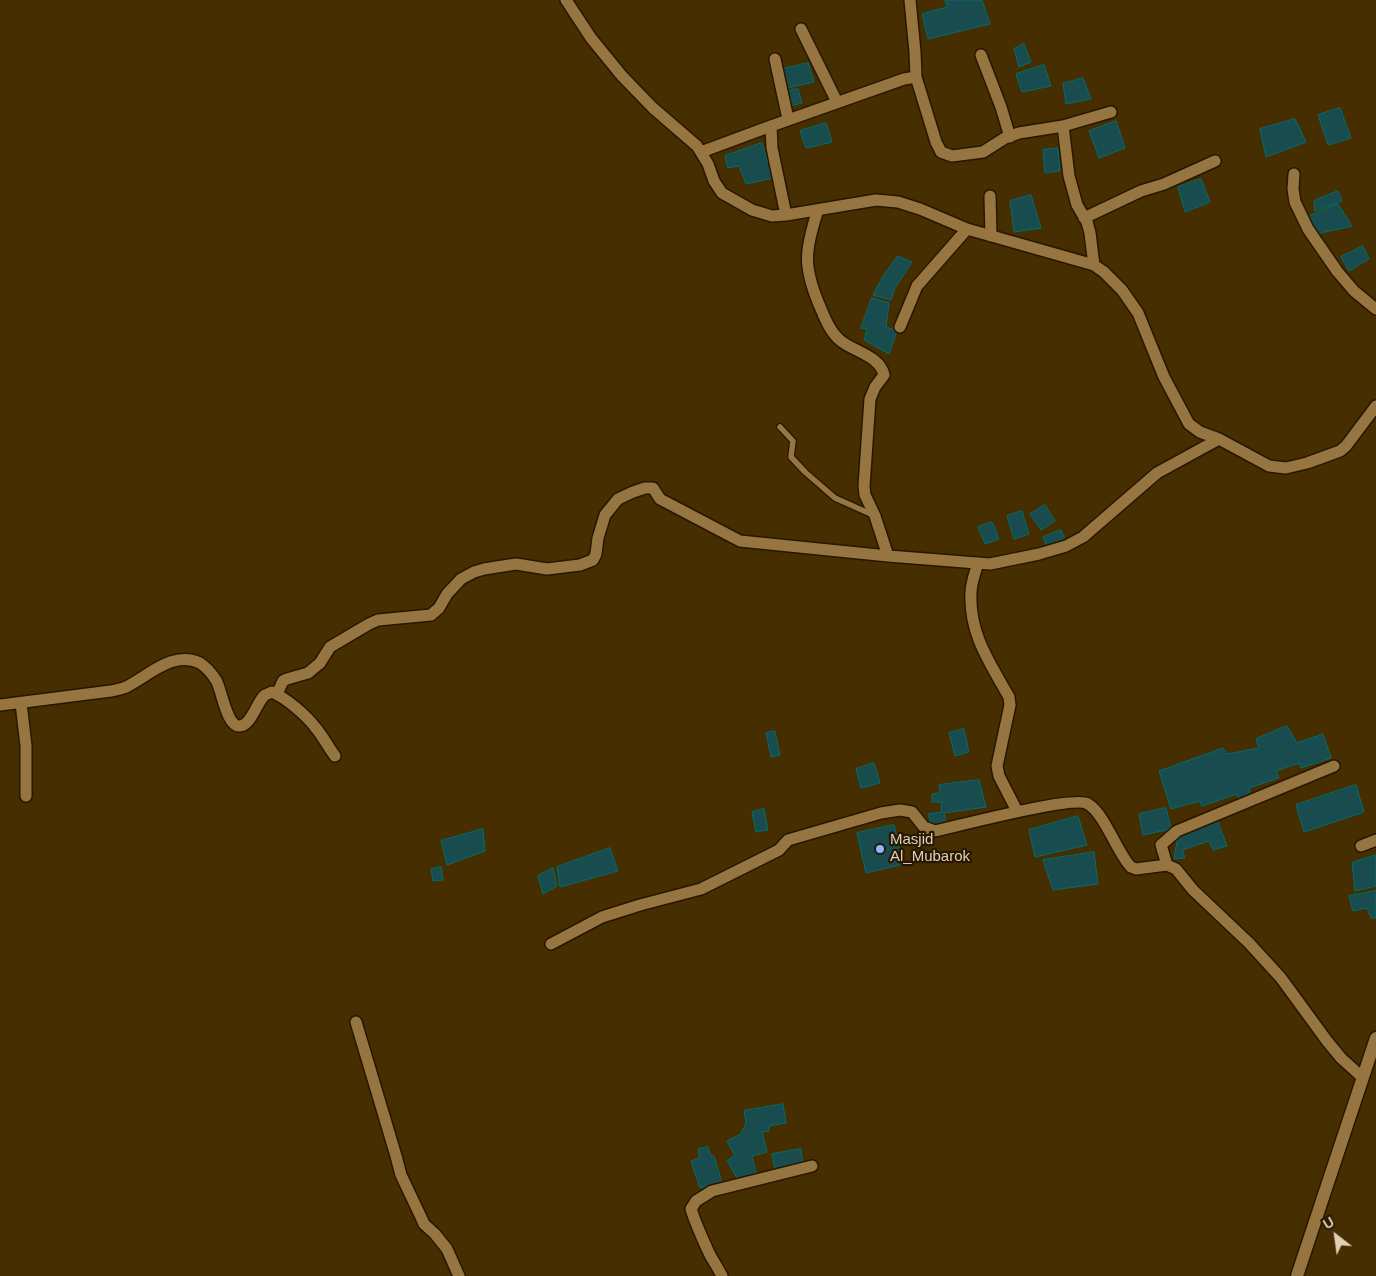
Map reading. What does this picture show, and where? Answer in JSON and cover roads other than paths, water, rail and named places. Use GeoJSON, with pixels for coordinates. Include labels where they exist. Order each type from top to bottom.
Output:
{"type":"FeatureCollection","features":[{"type":"Feature","properties":{"kind":"street"},"geometry":{"type":"LineString","coordinates":[[566,0],[592,38],[622,76],[653,108],[691,139],[708,164],[714,181],[728,198],[752,210],[772,216],[786,216],[876,200],[898,202],[967,230],[1094,265],[1122,290],[1138,313],[1164,377],[1189,424],[1200,432],[1219,439],[1269,466],[1286,468],[1307,463],[1340,451],[1353,440],[1376,406]]}},
{"type":"Feature","properties":{"kind":"street"},"geometry":{"type":"LineString","coordinates":[[910,0],[916,77],[936,142],[942,152],[952,156],[983,152],[1010,136],[1064,126],[1112,112]]}},
{"type":"Feature","properties":{"kind":"street"},"geometry":{"type":"LineString","coordinates":[[801,28],[837,102]]}},
{"type":"Feature","properties":{"kind":"street"},"geometry":{"type":"LineString","coordinates":[[981,55],[1010,136]]}},
{"type":"Feature","properties":{"kind":"street"},"geometry":{"type":"LineString","coordinates":[[775,59],[788,119]]}},
{"type":"Feature","properties":{"kind":"street"},"geometry":{"type":"LineString","coordinates":[[701,152],[788,119],[904,79],[916,77]]}},
{"type":"Feature","properties":{"kind":"street"},"geometry":{"type":"LineString","coordinates":[[771,126],[772,148],[786,216]]}},
{"type":"Feature","properties":{"kind":"street"},"geometry":{"type":"LineString","coordinates":[[1064,126],[1069,176],[1077,205],[1090,233],[1094,265]]}},
{"type":"Feature","properties":{"kind":"street"},"geometry":{"type":"LineString","coordinates":[[1084,218],[1141,191],[1164,184],[1215,162]]}},
{"type":"Feature","properties":{"kind":"street"},"geometry":{"type":"LineString","coordinates":[[1294,174],[1293,189],[1295,202],[1308,229],[1336,271],[1354,291],[1376,309]]}},
{"type":"Feature","properties":{"kind":"street"},"geometry":{"type":"LineString","coordinates":[[990,196],[991,236]]}},
{"type":"Feature","properties":{"kind":"street"},"geometry":{"type":"LineString","coordinates":[[818,210],[808,247],[807,272],[814,294],[833,334],[842,342],[880,364],[884,375],[875,387],[870,399],[864,495],[875,516],[888,556]]}},
{"type":"Feature","properties":{"kind":"street"},"geometry":{"type":"LineString","coordinates":[[900,327],[917,286],[967,230]]}},
{"type":"Feature","properties":{"kind":"street"},"geometry":{"type":"LineString","coordinates":[[277,694],[283,682],[313,670],[330,647],[369,624],[378,620],[431,615],[439,608],[447,594],[461,579],[474,572],[516,564],[547,569],[580,565],[593,560],[605,515],[618,499],[645,488],[653,488],[660,499],[740,541],[990,564],[1039,554],[1066,546],[1083,537],[1158,473],[1219,439]]}},
{"type":"Feature","properties":{"kind":"street"},"geometry":{"type":"LineString","coordinates":[[978,563],[971,591],[971,612],[980,646],[1009,697],[1010,705],[997,766],[999,776],[1017,811]]}},
{"type":"Feature","properties":{"kind":"street"},"geometry":{"type":"LineString","coordinates":[[0,705],[111,691],[126,687],[169,662],[184,660],[199,663],[217,681],[227,714],[233,724],[238,726],[244,725],[253,715],[264,695],[272,692],[305,716],[316,728],[335,756]]}},
{"type":"Feature","properties":{"kind":"street"},"geometry":{"type":"LineString","coordinates":[[21,702],[26,746],[26,796]]}},
{"type":"Feature","properties":{"kind":"street"},"geometry":{"type":"LineString","coordinates":[[1167,865],[1161,845],[1177,831],[1334,766]]}},
{"type":"Feature","properties":{"kind":"street"},"geometry":{"type":"LineString","coordinates":[[551,944],[602,917],[640,904],[701,889],[779,850],[788,840],[881,813],[900,810],[912,812],[924,827],[935,831],[1017,811],[1085,802],[1094,810],[1131,867],[1136,869],[1167,865],[1176,869],[1194,890],[1249,942],[1281,978],[1341,1058],[1362,1077]]}},
{"type":"Feature","properties":{"kind":"street"},"geometry":{"type":"LineString","coordinates":[[1361,846],[1376,840]]}},
{"type":"Feature","properties":{"kind":"street"},"geometry":{"type":"LineString","coordinates":[[356,1022],[401,1175],[424,1224],[435,1234],[446,1249],[459,1276]]}},
{"type":"Feature","properties":{"kind":"street"},"geometry":{"type":"LineString","coordinates":[[1297,1276],[1376,1038]]}},
{"type":"Feature","properties":{"kind":"street"},"geometry":{"type":"LineString","coordinates":[[722,1276],[694,1220],[692,1209],[696,1201],[712,1191],[812,1166]]}},
{"type":"Feature","properties":{"kind":"lane"},"geometry":{"type":"LineString","coordinates":[[780,427],[793,441],[791,457],[804,472],[835,498],[875,516]]}},
{"type":"Feature","properties":{"kind":"place","name":"Masjid Al_Mubarok"},"geometry":{"type":"Point","coordinates":[880,849]}}]}
